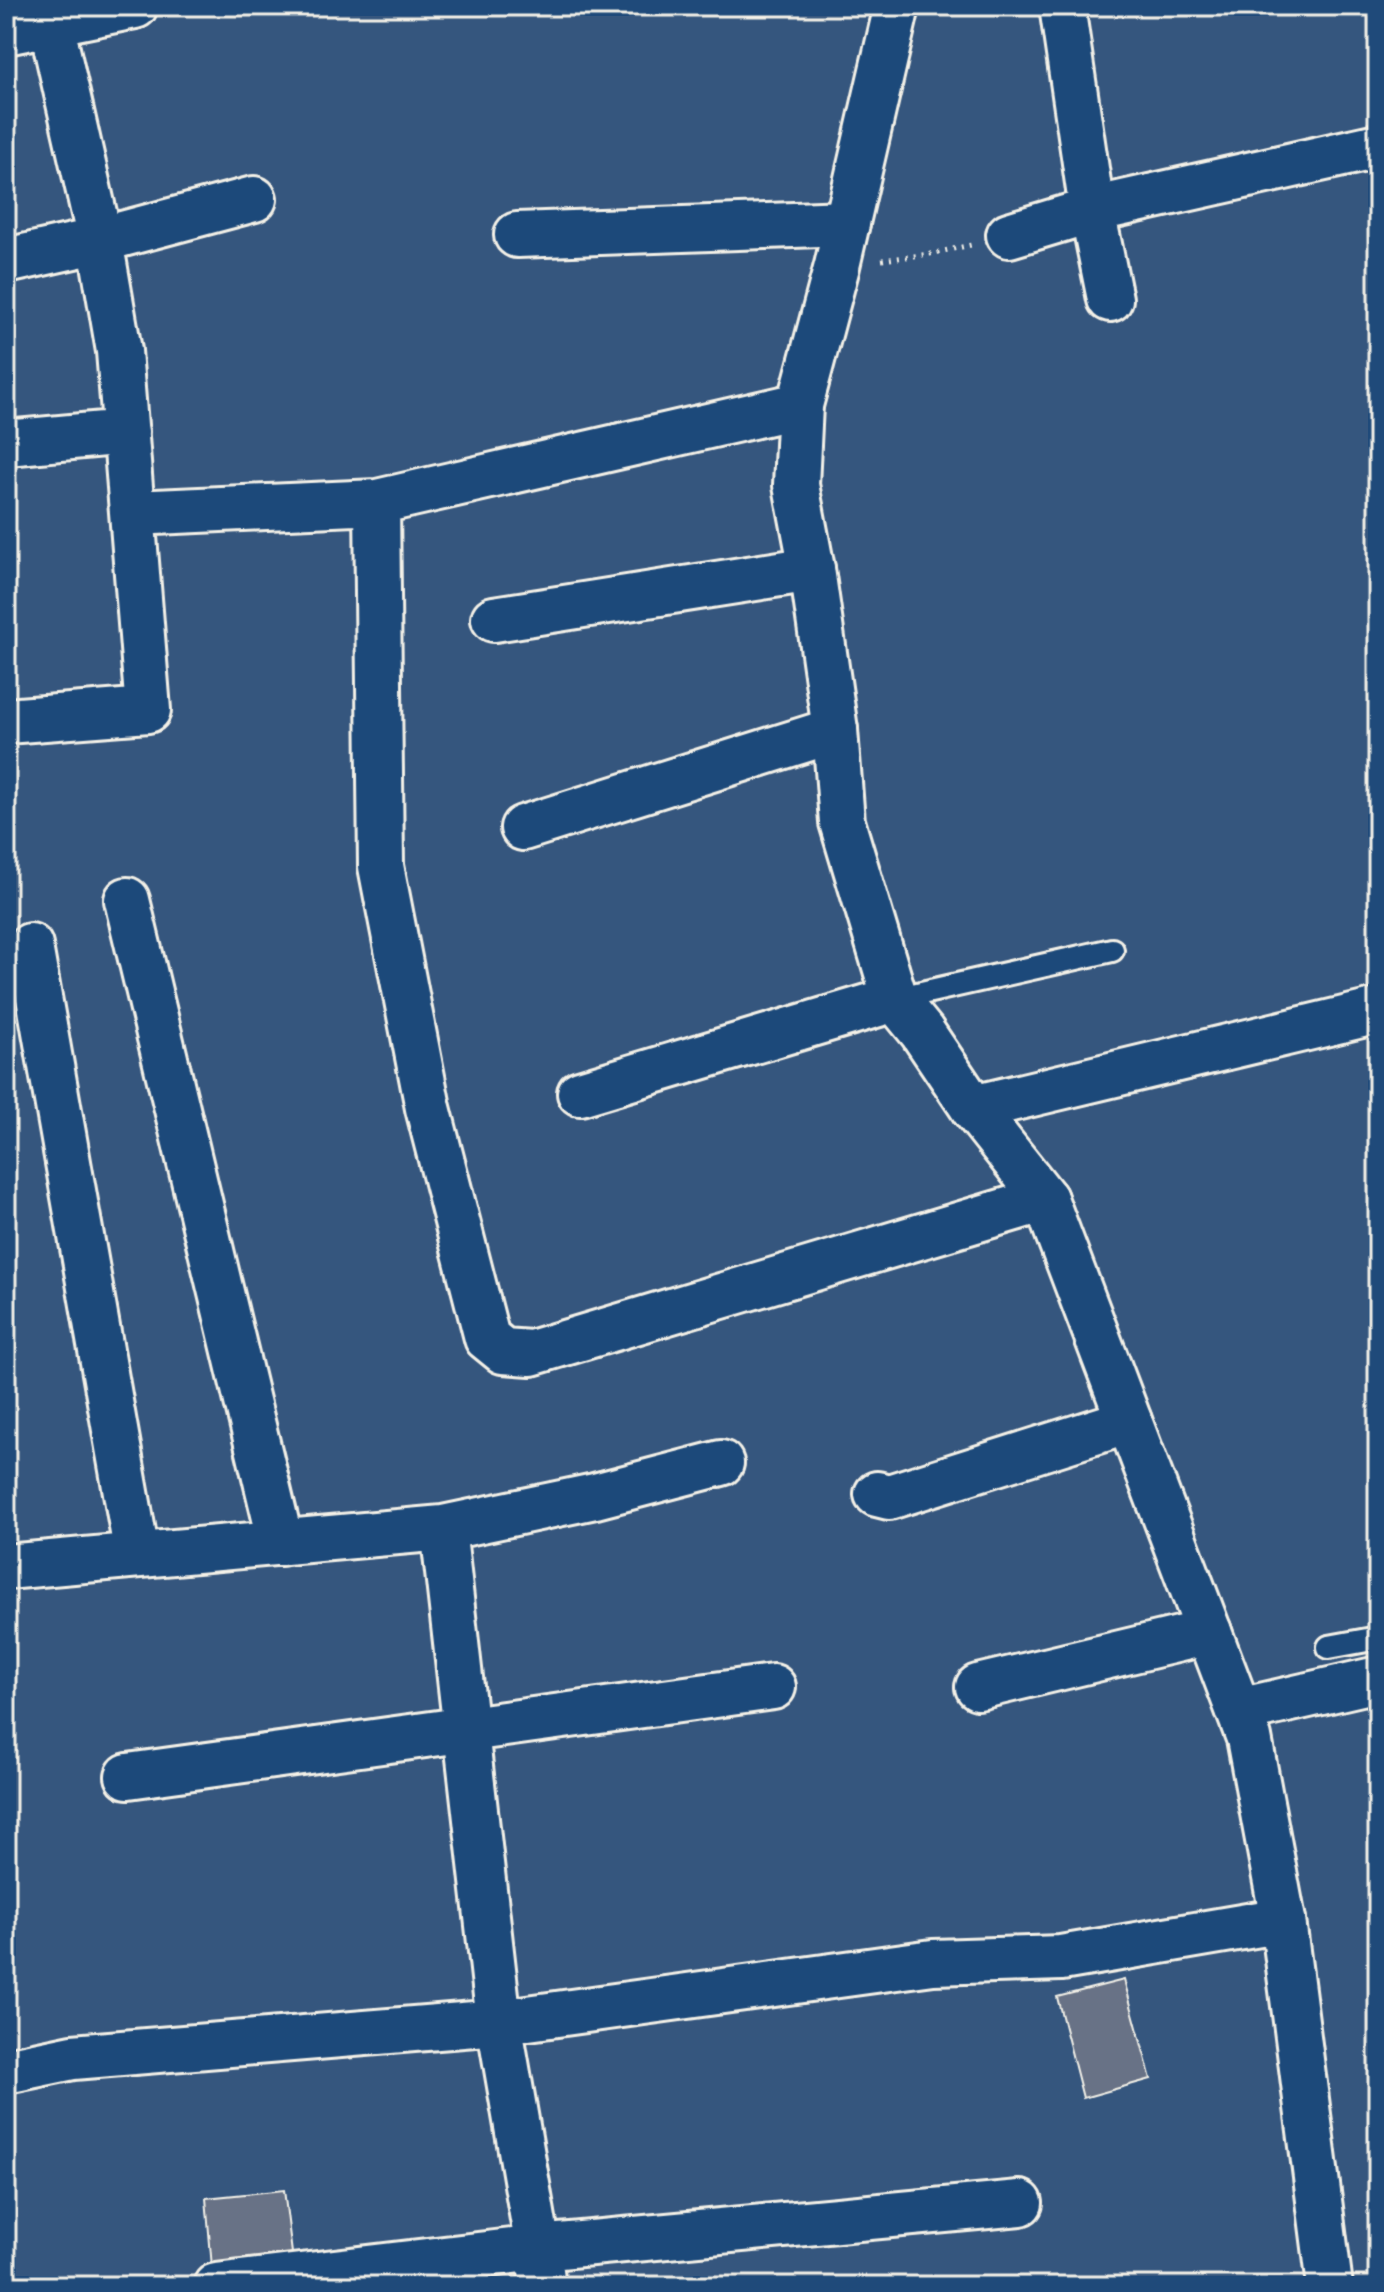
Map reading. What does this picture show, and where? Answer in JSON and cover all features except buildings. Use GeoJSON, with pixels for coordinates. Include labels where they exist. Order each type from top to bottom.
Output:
{"type":"FeatureCollection","features":[{"type":"Feature","properties":{"kind":"street"},"geometry":{"type":"LineString","coordinates":[[6,32],[49,14],[135,6]]}},
{"type":"Feature","properties":{"kind":"street"},"geometry":{"type":"LineString","coordinates":[[897,6],[837,266],[800,405],[796,485],[812,569],[835,730],[842,822],[895,999],[922,1032],[973,1108],[1045,1199],[1249,1738],[1283,1920],[1322,2284]]}},
{"type":"Feature","properties":{"kind":"street"},"geometry":{"type":"LineString","coordinates":[[1062,6],[1092,210],[1110,299]]}},
{"type":"Feature","properties":{"kind":"street"},"geometry":{"type":"LineString","coordinates":[[6,721],[148,710],[119,351],[100,240],[49,14]]}},
{"type":"Feature","properties":{"kind":"street"},"geometry":{"type":"LineString","coordinates":[[1009,235],[1092,210],[1378,146]]}},
{"type":"Feature","properties":{"kind":"street"},"geometry":{"type":"LineString","coordinates":[[6,261],[100,240],[254,199]]}},
{"type":"Feature","properties":{"kind":"street"},"geometry":{"type":"LineString","coordinates":[[517,235],[847,223]]}},
{"type":"Feature","properties":{"kind":"street"},"geometry":{"type":"LineString","coordinates":[[133,513],[377,502],[800,405]]}},
{"type":"Feature","properties":{"kind":"street"},"geometry":{"type":"LineString","coordinates":[[6,443],[126,432]]}},
{"type":"Feature","properties":{"kind":"street"},"geometry":{"type":"LineString","coordinates":[[377,502],[381,866],[428,1108],[487,1338],[503,1351],[531,1353],[1045,1199]]}},
{"type":"Feature","properties":{"kind":"street"},"geometry":{"type":"LineString","coordinates":[[494,619],[812,569]]}},
{"type":"Feature","properties":{"kind":"street"},"geometry":{"type":"LineString","coordinates":[[523,828],[835,730]]}},
{"type":"Feature","properties":{"kind":"street"},"geometry":{"type":"LineString","coordinates":[[127,900],[281,1543]]}},
{"type":"Feature","properties":{"kind":"street"},"geometry":{"type":"LineString","coordinates":[[30,946],[137,1555]]}},
{"type":"Feature","properties":{"kind":"street"},"geometry":{"type":"LineString","coordinates":[[580,1093],[895,999]]}},
{"type":"Feature","properties":{"kind":"street"},"geometry":{"type":"LineString","coordinates":[[973,1108],[1378,1011]]}},
{"type":"Feature","properties":{"kind":"street"},"geometry":{"type":"LineString","coordinates":[[877,1494],[889,1497],[1129,1421]]}},
{"type":"Feature","properties":{"kind":"street"},"geometry":{"type":"LineString","coordinates":[[6,1567],[443,1528],[595,1496],[721,1463]]}},
{"type":"Feature","properties":{"kind":"street"},"geometry":{"type":"LineString","coordinates":[[443,1528],[499,2022],[540,2267]]}},
{"type":"Feature","properties":{"kind":"street"},"geometry":{"type":"LineString","coordinates":[[978,1687],[1209,1632]]}},
{"type":"Feature","properties":{"kind":"street"},"geometry":{"type":"LineString","coordinates":[[1239,1711],[1378,1679]]}},
{"type":"Feature","properties":{"kind":"street"},"geometry":{"type":"LineString","coordinates":[[128,1776],[773,1687]]}},
{"type":"Feature","properties":{"kind":"street"},"geometry":{"type":"LineString","coordinates":[[6,2071],[73,2057],[499,2022],[933,1962],[1061,1958],[1283,1920]]}},
{"type":"Feature","properties":{"kind":"street"},"geometry":{"type":"LineString","coordinates":[[216,2286],[540,2267],[1020,2203]]}},
{"type":"Feature","properties":{"kind":"lane"},"geometry":{"type":"LineString","coordinates":[[895,999],[1112,950]]}},
{"type":"Feature","properties":{"kind":"lane"},"geometry":{"type":"LineString","coordinates":[[1329,1647],[1378,1638]]}},
{"type":"Feature","properties":{"kind":"path"},"geometry":{"type":"LineString","coordinates":[[837,266],[930,254],[1009,235]]}}]}
